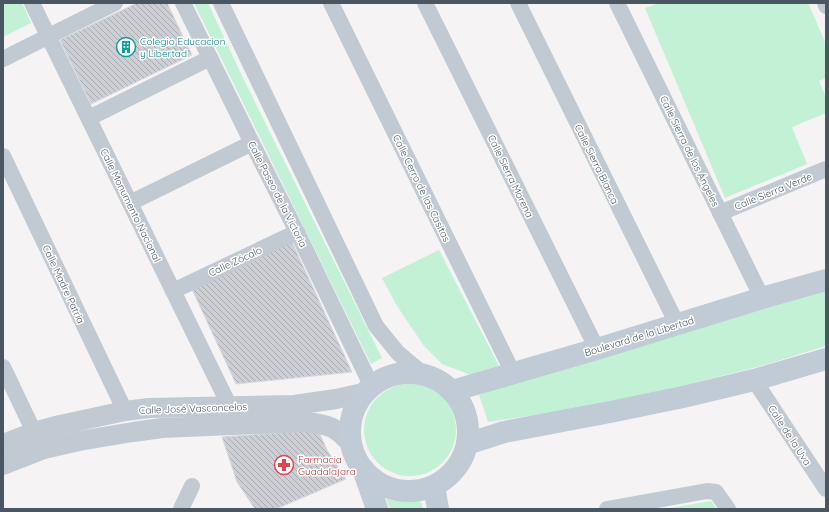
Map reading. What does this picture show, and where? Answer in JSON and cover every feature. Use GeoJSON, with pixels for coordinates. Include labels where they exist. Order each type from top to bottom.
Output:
{"type":"FeatureCollection","features":[{"type":"Feature","properties":{"kind":"main road","name":"Boulevard de la Libertad"},"geometry":{"type":"LineString","coordinates":[[452,391],[826,280]]}},
{"type":"Feature","properties":{"kind":"main road"},"geometry":{"type":"LineString","coordinates":[[467,444],[504,432],[683,397],[754,380],[826,359]]}},
{"type":"Feature","properties":{"kind":"main road"},"geometry":{"type":"LineString","coordinates":[[409,372],[423,374],[439,380],[452,391],[463,407],[468,425],[467,444],[463,457],[456,469],[446,479],[434,486],[415,491],[395,490],[377,482],[363,469],[355,457],[349,431],[351,417],[356,405],[367,389],[383,378],[409,372]]}},
{"type":"Feature","properties":{"kind":"main road"},"geometry":{"type":"LineString","coordinates":[[363,469],[377,509]]}},
{"type":"Feature","properties":{"kind":"main road"},"geometry":{"type":"LineString","coordinates":[[434,486],[438,509]]}},
{"type":"Feature","properties":{"kind":"street","name":"Calle Monumento Nacional"},"geometry":{"type":"LineString","coordinates":[[32,3],[230,407]]}},
{"type":"Feature","properties":{"kind":"street"},"geometry":{"type":"LineString","coordinates":[[3,59],[115,3]]}},
{"type":"Feature","properties":{"kind":"street","name":"Calle Paseo de la Victoria"},"geometry":{"type":"LineString","coordinates":[[183,3],[297,232],[367,389]]}},
{"type":"Feature","properties":{"kind":"street"},"geometry":{"type":"LineString","coordinates":[[221,3],[376,326],[398,353],[423,374]]}},
{"type":"Feature","properties":{"kind":"street","name":"Calle Cerro de las Casitas"},"geometry":{"type":"LineString","coordinates":[[331,3],[513,373]]}},
{"type":"Feature","properties":{"kind":"street","name":"Calle Sierra Morena"},"geometry":{"type":"LineString","coordinates":[[425,3],[597,349]]}},
{"type":"Feature","properties":{"kind":"street","name":"Calle Sierra Blanca"},"geometry":{"type":"LineString","coordinates":[[518,3],[677,324]]}},
{"type":"Feature","properties":{"kind":"street","name":"Calle Sierra de los Ángeles"},"geometry":{"type":"LineString","coordinates":[[617,3],[762,298]]}},
{"type":"Feature","properties":{"kind":"street"},"geometry":{"type":"LineString","coordinates":[[89,118],[210,58]]}},
{"type":"Feature","properties":{"kind":"street"},"geometry":{"type":"LineString","coordinates":[[130,203],[252,143]]}},
{"type":"Feature","properties":{"kind":"street","name":"Calle Madre Patria"},"geometry":{"type":"LineString","coordinates":[[3,156],[125,411]]}},
{"type":"Feature","properties":{"kind":"street","name":"Calle Sierra Verde"},"geometry":{"type":"LineString","coordinates":[[720,213],[826,169]]}},
{"type":"Feature","properties":{"kind":"street","name":"Calle Zócalo"},"geometry":{"type":"LineString","coordinates":[[173,291],[297,232]]}},
{"type":"Feature","properties":{"kind":"street"},"geometry":{"type":"LineString","coordinates":[[3,367],[34,432]]}},
{"type":"Feature","properties":{"kind":"street","name":"Calle de la Uva"},"geometry":{"type":"LineString","coordinates":[[754,380],[826,489]]}},
{"type":"Feature","properties":{"kind":"street","name":"Calle José Vasconcelos"},"geometry":{"type":"LineString","coordinates":[[3,444],[34,432],[125,411],[156,407],[294,405],[336,399],[367,389]]}},
{"type":"Feature","properties":{"kind":"street","name":"Calle José Vasconcelos"},"geometry":{"type":"LineString","coordinates":[[3,465],[44,449],[87,440],[162,428],[306,422],[323,424],[333,428],[342,434],[351,444]]}},
{"type":"Feature","properties":{"kind":"street"},"geometry":{"type":"LineString","coordinates":[[181,509],[192,486]]}},
{"type":"Feature","properties":{"kind":"street"},"geometry":{"type":"LineString","coordinates":[[606,509],[630,507],[707,491],[716,492],[728,509]]}},
{"type":"Feature","properties":{"kind":"green space"},"geometry":{"type":"Polygon","coordinates":[[[3,3],[22,3],[31,23],[3,37],[3,3]]]}},
{"type":"Feature","properties":{"kind":"green space"},"geometry":{"type":"Polygon","coordinates":[[[194,3],[208,3],[243,78],[382,358],[371,364],[194,3]]]}},
{"type":"Feature","properties":{"kind":"green space"},"geometry":{"type":"Polygon","coordinates":[[[659,3],[808,3],[826,44],[826,78],[819,81],[826,97],[826,113],[792,127],[807,164],[725,198],[645,8],[659,3]]]}},
{"type":"Feature","properties":{"kind":"green space"},"geometry":{"type":"Polygon","coordinates":[[[439,250],[499,366],[473,376],[442,364],[424,346],[397,306],[382,278],[439,250]]]}},
{"type":"Feature","properties":{"kind":"green space"},"geometry":{"type":"Polygon","coordinates":[[[826,287],[826,346],[761,366],[650,394],[561,411],[488,422],[478,392],[826,287]]]}},
{"type":"Feature","properties":{"kind":"green space"},"geometry":{"type":"Polygon","coordinates":[[[410,384],[428,388],[442,398],[452,412],[456,430],[452,448],[442,462],[428,472],[410,476],[392,472],[378,462],[368,448],[364,430],[368,412],[378,398],[392,388],[410,384]]]}},
{"type":"Feature","properties":{"kind":"green space"},"geometry":{"type":"Polygon","coordinates":[[[386,499],[395,501],[420,500],[423,509],[390,509],[386,499]]]}},
{"type":"Feature","properties":{"kind":"green space"},"geometry":{"type":"Polygon","coordinates":[[[711,501],[717,509],[664,509],[711,501]]]}},
{"type":"Feature","properties":{"kind":"building","name":"Colegio Educacion y Libertad"},"geometry":{"type":"Polygon","coordinates":[[[137,3],[167,3],[192,55],[91,104],[60,40],[137,3]]]}},
{"type":"Feature","properties":{"kind":"building"},"geometry":{"type":"Polygon","coordinates":[[[291,240],[352,372],[236,384],[191,287],[291,240]]]}},
{"type":"Feature","properties":{"kind":"building","name":"Farmacia Guadalajara"},"geometry":{"type":"Polygon","coordinates":[[[318,430],[327,450],[346,479],[276,509],[255,509],[237,482],[222,437],[318,430]]]}},
{"type":"Feature","properties":{"kind":"place","name":"Colegio Educacion y Libertad"},"geometry":{"type":"Point","coordinates":[126,47]}},
{"type":"Feature","properties":{"kind":"place","name":"Farmacia Guadalajara"},"geometry":{"type":"Point","coordinates":[284,465]}}]}
